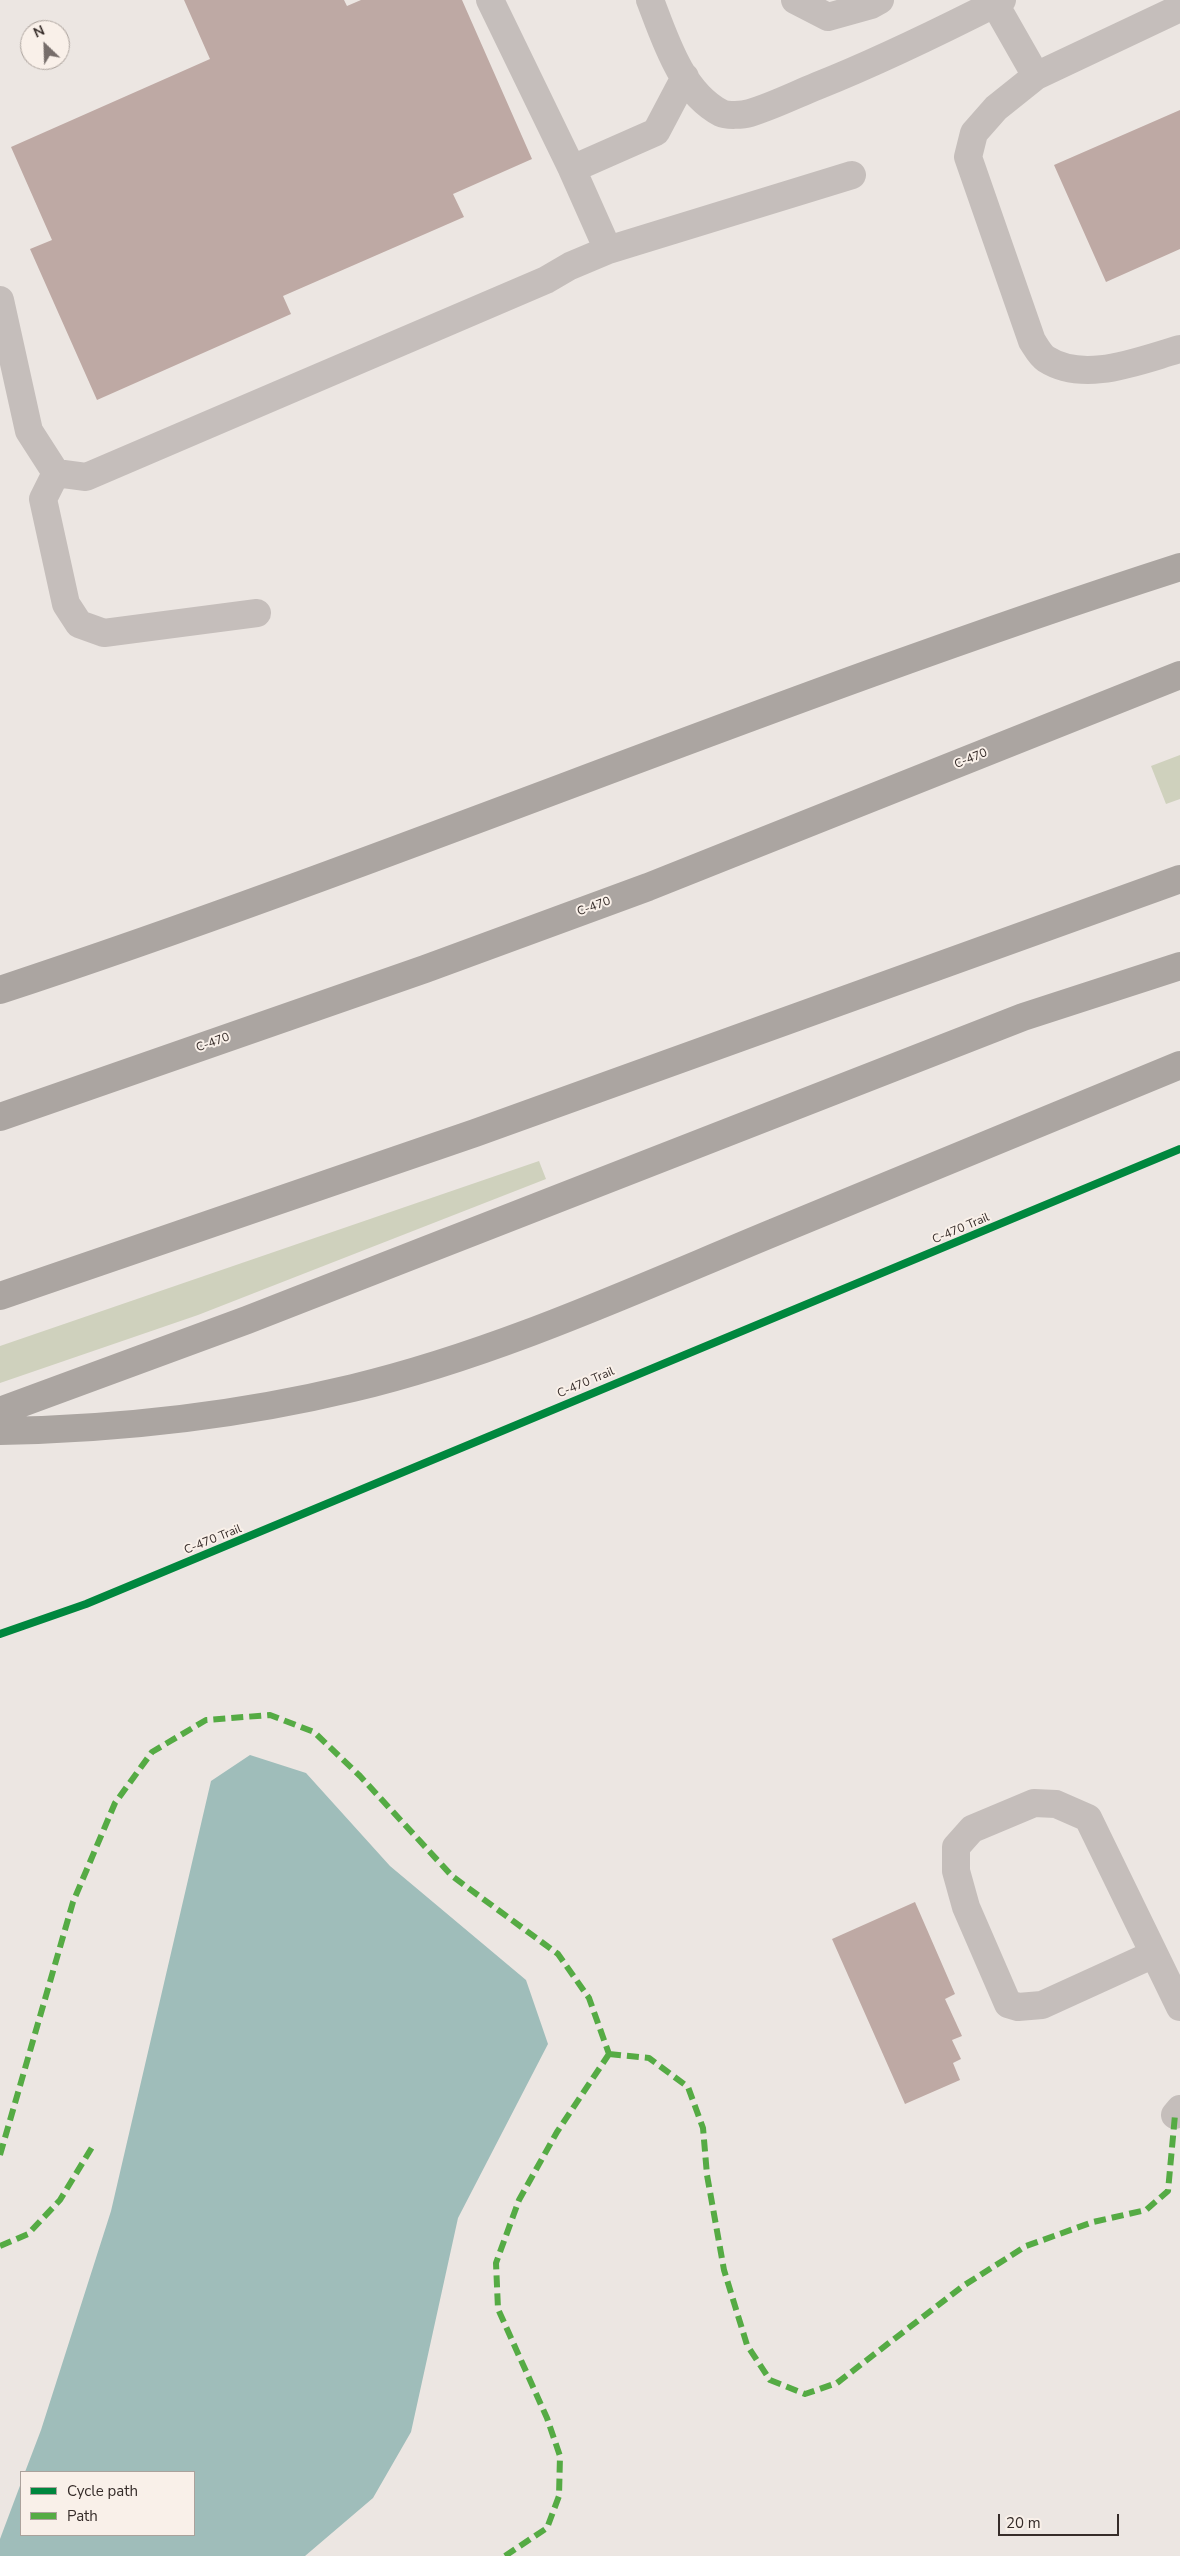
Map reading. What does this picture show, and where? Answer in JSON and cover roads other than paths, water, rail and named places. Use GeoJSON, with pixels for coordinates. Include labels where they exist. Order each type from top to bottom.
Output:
{"type":"FeatureCollection","features":[{"type":"Feature","properties":{"kind":"highway"},"geometry":{"type":"LineString","coordinates":[[0,990],[149,939],[900,664],[1180,567]]}},
{"type":"Feature","properties":{"kind":"highway","name":"C-470"},"geometry":{"type":"LineString","coordinates":[[0,1117],[434,965],[648,887],[1180,675]]}},
{"type":"Feature","properties":{"kind":"highway"},"geometry":{"type":"LineString","coordinates":[[0,1296],[475,1133],[1180,879]]}},
{"type":"Feature","properties":{"kind":"highway"},"geometry":{"type":"LineString","coordinates":[[0,1411],[247,1320],[1023,1018],[1180,966]]}},
{"type":"Feature","properties":{"kind":"highway"},"geometry":{"type":"LineString","coordinates":[[0,1431],[113,1426],[256,1407],[381,1380],[462,1356],[534,1331],[1180,1065]]}},
{"type":"Feature","properties":{"kind":"lane"},"geometry":{"type":"LineString","coordinates":[[490,0],[572,169],[608,250]]}},
{"type":"Feature","properties":{"kind":"lane"},"geometry":{"type":"LineString","coordinates":[[650,0],[665,38],[685,77],[699,99],[723,114],[748,114],[861,68],[998,2],[1036,76]]}},
{"type":"Feature","properties":{"kind":"lane"},"geometry":{"type":"LineString","coordinates":[[795,0],[828,17],[871,5],[880,0]]}},
{"type":"Feature","properties":{"kind":"lane"},"geometry":{"type":"LineString","coordinates":[[1180,8],[1036,76],[996,108],[974,133],[968,157],[1032,341],[1044,358],[1063,367],[1082,370],[1122,365],[1180,348]]}},
{"type":"Feature","properties":{"kind":"lane"},"geometry":{"type":"LineString","coordinates":[[572,169],[656,132],[685,77]]}},
{"type":"Feature","properties":{"kind":"lane"},"geometry":{"type":"LineString","coordinates":[[0,300],[29,431],[56,473],[86,477],[546,280],[570,266],[608,250],[852,175]]}},
{"type":"Feature","properties":{"kind":"lane"},"geometry":{"type":"LineString","coordinates":[[56,473],[43,499],[66,604],[79,624],[104,633],[257,613]]}},
{"type":"Feature","properties":{"kind":"lane"},"geometry":{"type":"LineString","coordinates":[[1154,1954],[1042,2005],[1018,2007],[1008,2004],[966,1907],[956,1871],[956,1847],[972,1829],[1034,1803],[1056,1804],[1074,1810],[1088,1818],[1180,2007]]}},
{"type":"Feature","properties":{"kind":"water"},"geometry":{"type":"Polygon","coordinates":[[[250,1755],[306,1773],[390,1866],[526,1980],[548,2044],[458,2218],[411,2432],[373,2498],[305,2556],[0,2556],[0,2539],[20,2486],[20,2536],[195,2536],[195,2471],[25,2471],[41,2430],[111,2211],[211,1781],[250,1755]]]}}]}
